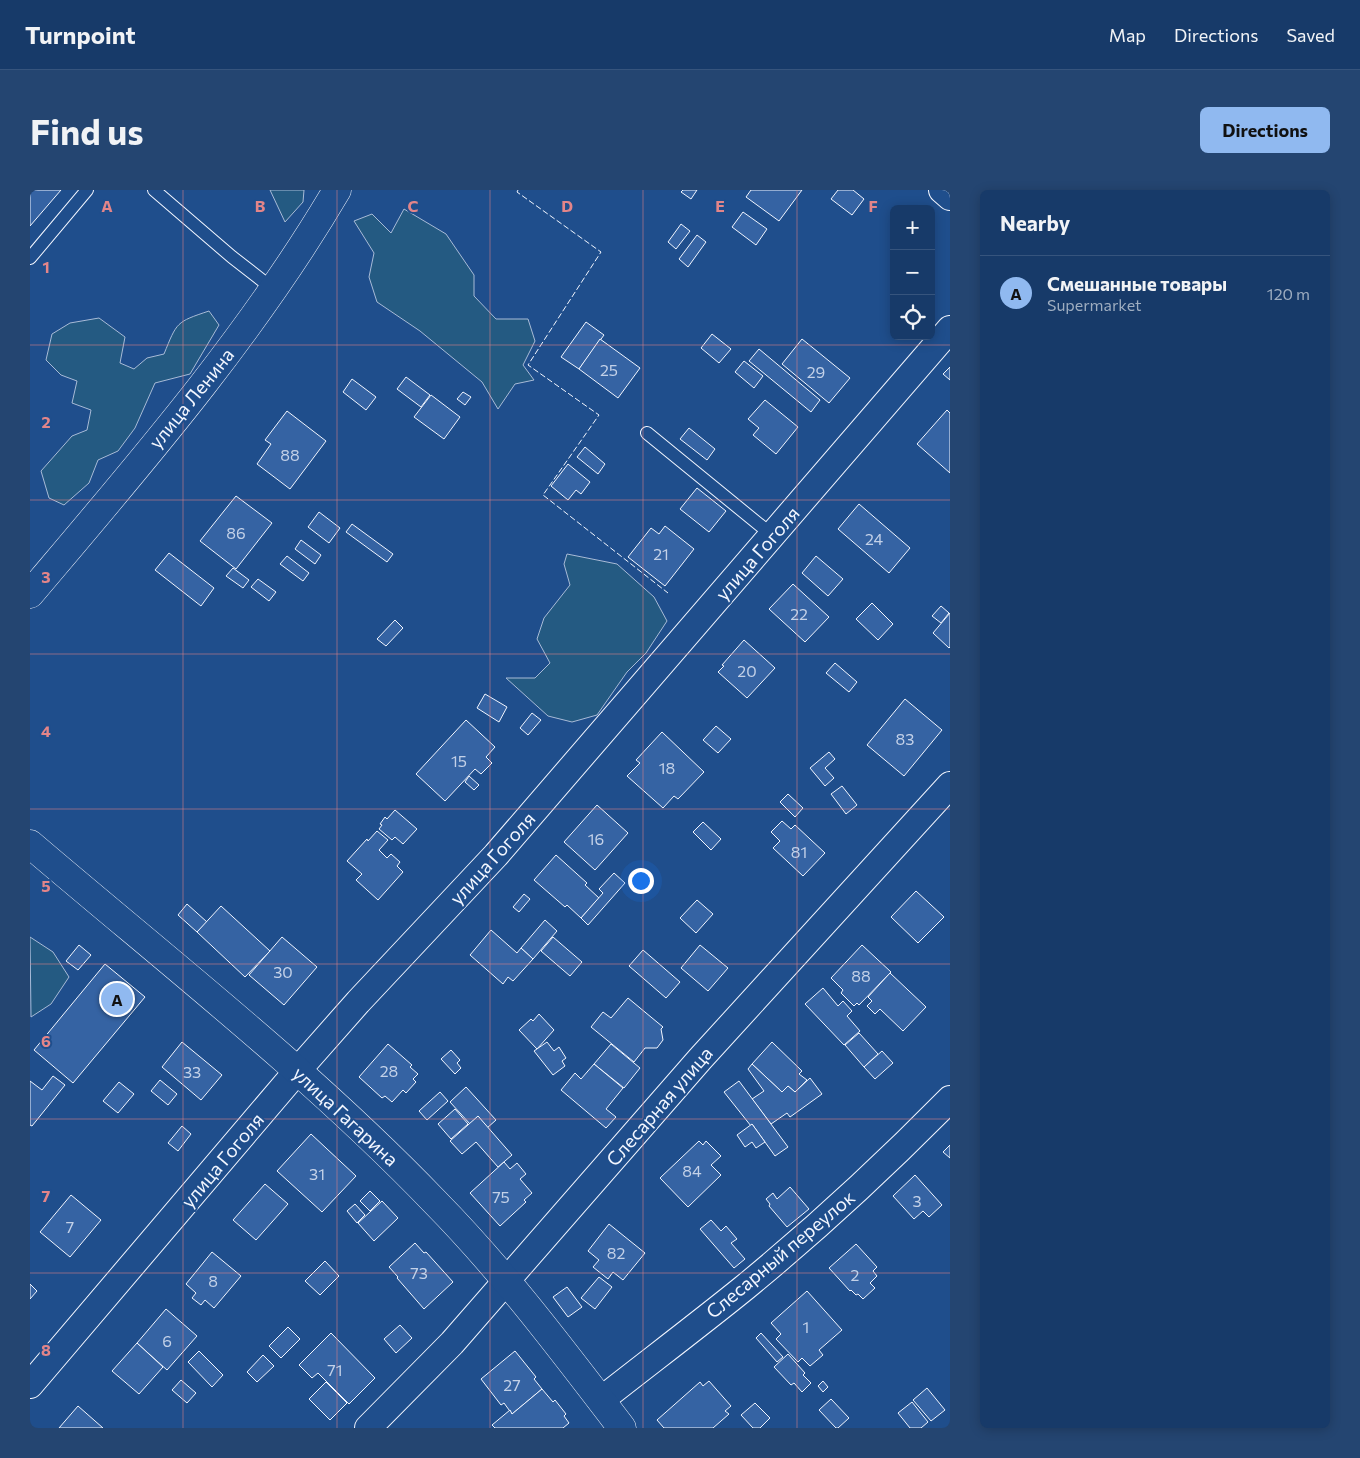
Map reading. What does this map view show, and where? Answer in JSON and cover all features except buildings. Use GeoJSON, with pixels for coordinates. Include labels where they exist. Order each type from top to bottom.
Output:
{"type":"FeatureCollection","features":[{"type":"Feature","properties":{"kind":"main road","name":"улица Ленина"},"geometry":{"type":"LineString","coordinates":[[30,594],[200,389],[273,289],[337,190]]}},
{"type":"Feature","properties":{"kind":"main road","name":"улица Гагарина"},"geometry":{"type":"LineString","coordinates":[[30,844],[298,1070],[436,1202],[507,1280],[622,1428]]}},
{"type":"Feature","properties":{"kind":"street"},"geometry":{"type":"LineString","coordinates":[[942,190],[950,196]]}},
{"type":"Feature","properties":{"kind":"street","name":"улица Гоголя"},"geometry":{"type":"LineString","coordinates":[[30,1386],[298,1070],[358,1002],[496,855],[950,329]]}},
{"type":"Feature","properties":{"kind":"street","name":"Слесарная улица"},"geometry":{"type":"LineString","coordinates":[[368,1428],[443,1353],[700,1058],[950,785]]}},
{"type":"Feature","properties":{"kind":"street","name":"Слесарный переулок"},"geometry":{"type":"LineString","coordinates":[[601,1400],[744,1287],[864,1182],[950,1098]]}},
{"type":"Feature","properties":{"kind":"lane"},"geometry":{"type":"LineString","coordinates":[[30,258],[87,190]]}},
{"type":"Feature","properties":{"kind":"lane"},"geometry":{"type":"LineString","coordinates":[[154,190],[232,257],[273,289]]}},
{"type":"Feature","properties":{"kind":"lane"},"geometry":{"type":"LineString","coordinates":[[647,434],[772,535]]}},
{"type":"Feature","properties":{"kind":"shaded area"},"geometry":{"type":"Polygon","coordinates":[[[270,190],[304,190],[303,202],[285,222],[270,190]]]}},
{"type":"Feature","properties":{"kind":"shaded area"},"geometry":{"type":"Polygon","coordinates":[[[404,209],[446,234],[474,275],[474,296],[496,319],[528,319],[535,341],[523,365],[534,380],[515,384],[498,409],[482,382],[420,331],[377,302],[369,277],[374,253],[354,221],[372,214],[391,233],[404,209]]]}},
{"type":"Feature","properties":{"kind":"shaded area"},"geometry":{"type":"Polygon","coordinates":[[[209,311],[219,325],[190,374],[155,383],[135,428],[118,451],[98,460],[89,483],[64,505],[49,498],[41,471],[72,436],[87,430],[91,410],[72,403],[77,381],[61,375],[46,360],[52,334],[70,323],[99,318],[125,337],[120,363],[134,369],[147,358],[164,354],[175,329],[184,321],[209,311]]]}},
{"type":"Feature","properties":{"kind":"shaded area"},"geometry":{"type":"Polygon","coordinates":[[[567,554],[617,564],[654,597],[667,621],[646,653],[627,672],[597,715],[572,722],[548,716],[506,678],[535,678],[550,663],[537,639],[544,618],[570,585],[564,564],[567,554]]]}},
{"type":"Feature","properties":{"kind":"shaded area"},"geometry":{"type":"Polygon","coordinates":[[[30,937],[53,952],[69,977],[51,1004],[31,1017],[30,937]]]}},
{"type":"Feature","properties":{"kind":"fence"},"geometry":{"type":"LineString","coordinates":[[518,190],[517,192],[601,252],[528,365],[599,415],[543,495],[668,593]]}},
{"type":"Feature","properties":{"kind":"place","name":"Смешанные товары"},"geometry":{"type":"Point","coordinates":[117,999]}}]}
